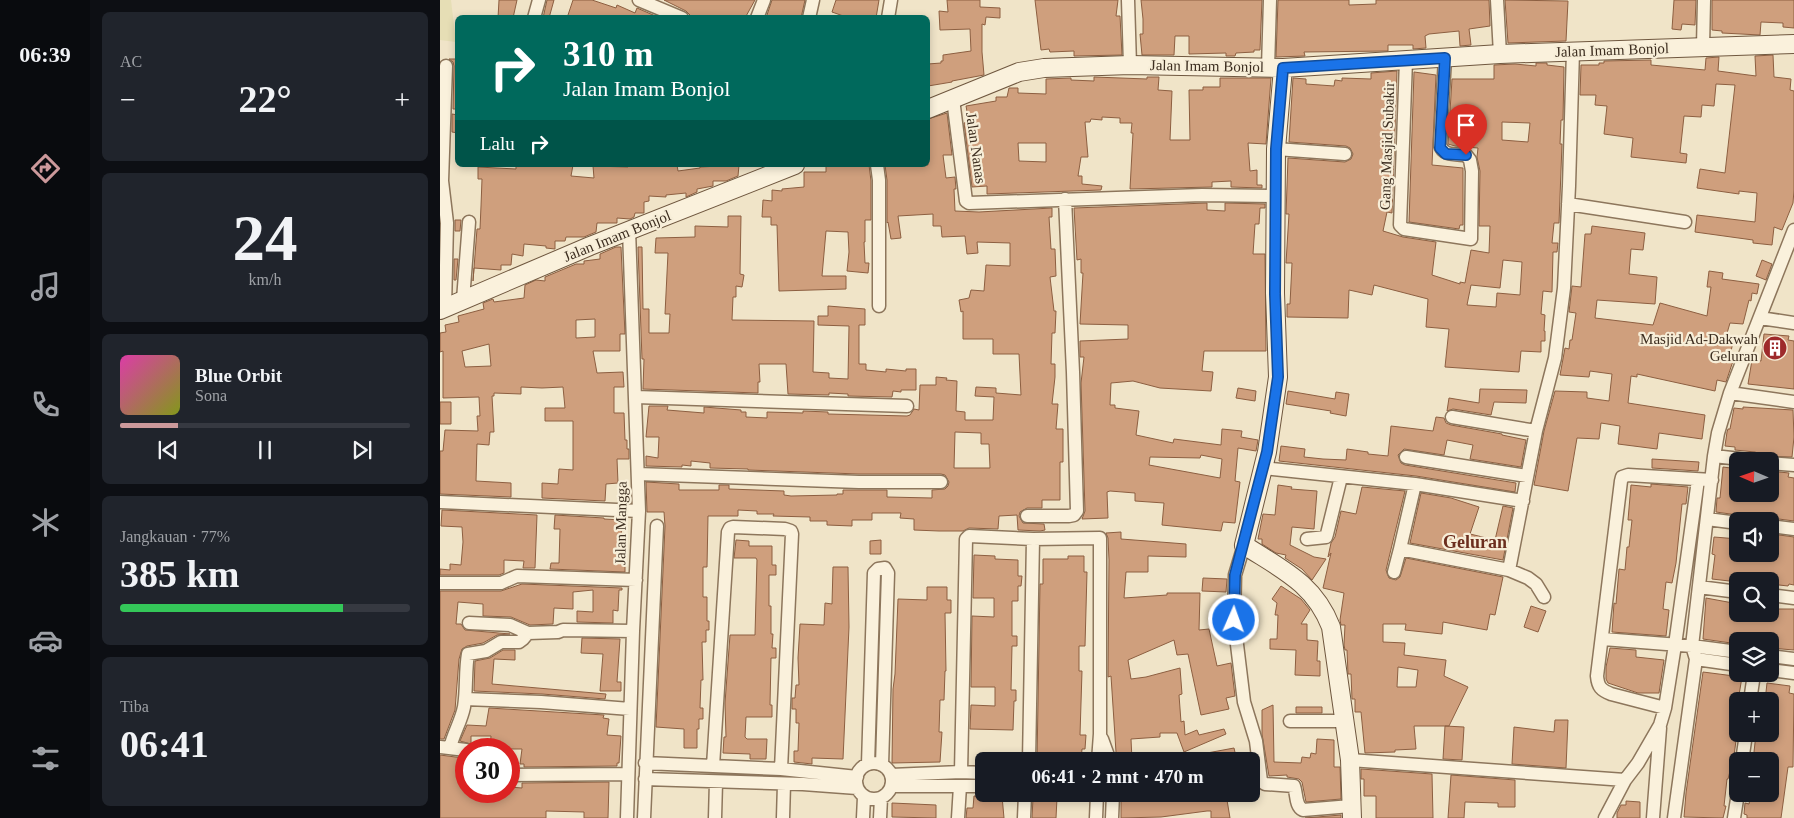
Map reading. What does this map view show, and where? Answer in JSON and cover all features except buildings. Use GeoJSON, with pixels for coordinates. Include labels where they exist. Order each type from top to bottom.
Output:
{"type":"FeatureCollection","features":[{"type":"Feature","properties":{"kind":"street"},"geometry":{"type":"LineString","coordinates":[[535,15],[539,0]]}},
{"type":"Feature","properties":{"kind":"street"},"geometry":{"type":"LineString","coordinates":[[638,0],[675,15]]}},
{"type":"Feature","properties":{"kind":"street"},"geometry":{"type":"LineString","coordinates":[[758,15],[764,0]]}},
{"type":"Feature","properties":{"kind":"street"},"geometry":{"type":"LineString","coordinates":[[810,15],[813,0]]}},
{"type":"Feature","properties":{"kind":"street"},"geometry":{"type":"LineString","coordinates":[[888,15],[890,0]]}},
{"type":"Feature","properties":{"kind":"street"},"geometry":{"type":"LineString","coordinates":[[1128,0],[1130,65]]}},
{"type":"Feature","properties":{"kind":"street"},"geometry":{"type":"LineString","coordinates":[[1244,545],[1288,573],[1307,588],[1316,597],[1325,611],[1331,626],[1345,721],[1350,760],[1352,812],[1303,810],[1298,805],[1294,786],[1265,784],[1261,781],[1256,742],[1245,707],[1234,620],[1235,575],[1267,452],[1278,377],[1275,294],[1276,68],[1270,0]]}},
{"type":"Feature","properties":{"kind":"street"},"geometry":{"type":"LineString","coordinates":[[1497,0],[1500,54]]}},
{"type":"Feature","properties":{"kind":"street"},"geometry":{"type":"LineString","coordinates":[[1703,47],[1704,0]]}},
{"type":"Feature","properties":{"kind":"street","name":"Jalan Imam Bonjol"},"geometry":{"type":"LineString","coordinates":[[930,108],[1018,72],[1044,68],[1130,65],[1276,68],[1500,54],[1794,44]]}},
{"type":"Feature","properties":{"kind":"street"},"geometry":{"type":"LineString","coordinates":[[1509,570],[1536,431],[1555,358],[1564,288],[1573,51]]}},
{"type":"Feature","properties":{"kind":"street","name":"Gang Masjid Subakir"},"geometry":{"type":"LineString","coordinates":[[1406,60],[1400,225],[1404,229],[1467,239],[1472,237],[1472,172],[1470,160],[1466,155],[1446,154],[1442,151],[1440,145],[1445,58]]}},
{"type":"Feature","properties":{"kind":"street"},"geometry":{"type":"LineString","coordinates":[[442,309],[447,223],[442,181],[446,66]]}},
{"type":"Feature","properties":{"kind":"street","name":"Jalan Nanas"},"geometry":{"type":"LineString","coordinates":[[952,99],[966,201],[972,204],[1065,199]]}},
{"type":"Feature","properties":{"kind":"street"},"geometry":{"type":"LineString","coordinates":[[1276,149],[1345,154]]}},
{"type":"Feature","properties":{"kind":"street"},"geometry":{"type":"LineString","coordinates":[[877,167],[880,180],[879,306]]}},
{"type":"Feature","properties":{"kind":"street","name":"Jalan Imam Bonjol"},"geometry":{"type":"LineString","coordinates":[[442,309],[776,169]]}},
{"type":"Feature","properties":{"kind":"street"},"geometry":{"type":"LineString","coordinates":[[1027,516],[1069,516],[1074,515],[1077,511],[1065,199],[1202,195],[1276,196]]}},
{"type":"Feature","properties":{"kind":"street"},"geometry":{"type":"LineString","coordinates":[[1568,204],[1685,222]]}},
{"type":"Feature","properties":{"kind":"street"},"geometry":{"type":"LineString","coordinates":[[463,300],[469,222]]}},
{"type":"Feature","properties":{"kind":"street","name":"Jalan Mangga"},"geometry":{"type":"LineString","coordinates":[[627,818],[639,511],[629,230]]}},
{"type":"Feature","properties":{"kind":"street"},"geometry":{"type":"LineString","coordinates":[[1674,818],[1696,659],[1692,646],[1718,433],[1730,393],[1794,230]]}},
{"type":"Feature","properties":{"kind":"street"},"geometry":{"type":"LineString","coordinates":[[1760,318],[1794,323]]}},
{"type":"Feature","properties":{"kind":"street"},"geometry":{"type":"LineString","coordinates":[[1730,393],[1794,402]]}},
{"type":"Feature","properties":{"kind":"street"},"geometry":{"type":"LineString","coordinates":[[636,397],[907,406]]}},
{"type":"Feature","properties":{"kind":"street"},"geometry":{"type":"LineString","coordinates":[[1452,417],[1536,431]]}},
{"type":"Feature","properties":{"kind":"street"},"geometry":{"type":"LineString","coordinates":[[1714,456],[1729,458]]}},
{"type":"Feature","properties":{"kind":"street"},"geometry":{"type":"LineString","coordinates":[[1406,457],[1527,476]]}},
{"type":"Feature","properties":{"kind":"street"},"geometry":{"type":"LineString","coordinates":[[1779,464],[1794,465]]}},
{"type":"Feature","properties":{"kind":"street"},"geometry":{"type":"LineString","coordinates":[[1263,468],[1415,484],[1523,501]]}},
{"type":"Feature","properties":{"kind":"street"},"geometry":{"type":"LineString","coordinates":[[638,474],[859,482],[941,482]]}},
{"type":"Feature","properties":{"kind":"street"},"geometry":{"type":"LineString","coordinates":[[1665,708],[1603,691],[1598,684],[1597,676],[1621,481],[1622,477],[1628,475],[1712,480]]}},
{"type":"Feature","properties":{"kind":"street"},"geometry":{"type":"LineString","coordinates":[[1307,540],[1326,537],[1328,534],[1341,476]]}},
{"type":"Feature","properties":{"kind":"street"},"geometry":{"type":"LineString","coordinates":[[1653,818],[1660,725],[1665,708],[1675,645],[1698,480]]}},
{"type":"Feature","properties":{"kind":"street"},"geometry":{"type":"LineString","coordinates":[[1394,572],[1415,484]]}},
{"type":"Feature","properties":{"kind":"street"},"geometry":{"type":"LineString","coordinates":[[440,502],[639,511]]}},
{"type":"Feature","properties":{"kind":"street"},"geometry":{"type":"LineString","coordinates":[[1707,519],[1729,522]]}},
{"type":"Feature","properties":{"kind":"street"},"geometry":{"type":"LineString","coordinates":[[644,818],[657,526]]}},
{"type":"Feature","properties":{"kind":"street"},"geometry":{"type":"LineString","coordinates":[[713,766],[728,532],[733,527],[785,529],[791,531],[792,534],[780,769]]}},
{"type":"Feature","properties":{"kind":"street"},"geometry":{"type":"LineString","coordinates":[[1779,527],[1794,529]]}},
{"type":"Feature","properties":{"kind":"street"},"geometry":{"type":"LineString","coordinates":[[961,772],[966,539],[969,536],[1034,540],[1100,538],[1099,752]]}},
{"type":"Feature","properties":{"kind":"street"},"geometry":{"type":"LineString","coordinates":[[1029,752],[1034,540]]}},
{"type":"Feature","properties":{"kind":"street"},"geometry":{"type":"LineString","coordinates":[[1400,549],[1509,570],[1528,578],[1536,584],[1544,597]]}},
{"type":"Feature","properties":{"kind":"street"},"geometry":{"type":"LineString","coordinates":[[645,763],[780,769],[860,787],[875,800],[881,798],[889,791],[891,780],[882,765],[888,573],[885,568],[878,569],[874,573],[868,764]]}},
{"type":"Feature","properties":{"kind":"street"},"geometry":{"type":"LineString","coordinates":[[440,583],[501,583],[517,576],[636,580]]}},
{"type":"Feature","properties":{"kind":"street"},"geometry":{"type":"LineString","coordinates":[[1699,587],[1729,591]]}},
{"type":"Feature","properties":{"kind":"street"},"geometry":{"type":"LineString","coordinates":[[1779,596],[1794,598]]}},
{"type":"Feature","properties":{"kind":"street"},"geometry":{"type":"LineString","coordinates":[[469,623],[510,625],[528,633],[558,632],[563,630],[633,631]]}},
{"type":"Feature","properties":{"kind":"street"},"geometry":{"type":"LineString","coordinates":[[445,748],[456,733],[461,717],[465,699],[468,654],[486,651],[501,642],[519,642],[528,633]]}},
{"type":"Feature","properties":{"kind":"street"},"geometry":{"type":"LineString","coordinates":[[1603,639],[1729,651]]}},
{"type":"Feature","properties":{"kind":"street"},"geometry":{"type":"LineString","coordinates":[[1779,658],[1794,660]]}},
{"type":"Feature","properties":{"kind":"street"},"geometry":{"type":"LineString","coordinates":[[1696,659],[1729,664]]}},
{"type":"Feature","properties":{"kind":"street"},"geometry":{"type":"LineString","coordinates":[[1779,671],[1794,673]]}},
{"type":"Feature","properties":{"kind":"street"},"geometry":{"type":"LineString","coordinates":[[465,699],[541,702],[630,709]]}},
{"type":"Feature","properties":{"kind":"street"},"geometry":{"type":"LineString","coordinates":[[1290,721],[1345,721]]}},
{"type":"Feature","properties":{"kind":"street"},"geometry":{"type":"LineString","coordinates":[[1605,818],[1625,780],[1660,725]]}},
{"type":"Feature","properties":{"kind":"street"},"geometry":{"type":"LineString","coordinates":[[1100,734],[1107,752]]}},
{"type":"Feature","properties":{"kind":"street"},"geometry":{"type":"LineString","coordinates":[[1350,760],[1625,780]]}},
{"type":"Feature","properties":{"kind":"street"},"geometry":{"type":"LineString","coordinates":[[863,818],[859,772],[868,764],[882,765]]}},
{"type":"Feature","properties":{"kind":"street"},"geometry":{"type":"LineString","coordinates":[[891,780],[961,772],[975,773]]}},
{"type":"Feature","properties":{"kind":"street"},"geometry":{"type":"LineString","coordinates":[[520,775],[628,774]]}},
{"type":"Feature","properties":{"kind":"street"},"geometry":{"type":"LineString","coordinates":[[645,779],[860,787]]}},
{"type":"Feature","properties":{"kind":"street"},"geometry":{"type":"LineString","coordinates":[[891,780],[975,786]]}},
{"type":"Feature","properties":{"kind":"street"},"geometry":{"type":"LineString","coordinates":[[715,818],[716,782]]}},
{"type":"Feature","properties":{"kind":"street"},"geometry":{"type":"LineString","coordinates":[[783,818],[784,784]]}},
{"type":"Feature","properties":{"kind":"street"},"geometry":{"type":"LineString","coordinates":[[958,818],[960,786]]}},
{"type":"Feature","properties":{"kind":"street"},"geometry":{"type":"LineString","coordinates":[[880,818],[881,798]]}},
{"type":"Feature","properties":{"kind":"street"},"geometry":{"type":"LineString","coordinates":[[1024,818],[1025,802]]}},
{"type":"Feature","properties":{"kind":"street"},"geometry":{"type":"LineString","coordinates":[[1096,818],[1097,802]]}},
{"type":"Feature","properties":{"kind":"street"},"geometry":{"type":"LineString","coordinates":[[1112,802],[1112,818]]}},
{"type":"Feature","properties":{"kind":"street"},"geometry":{"type":"LineString","coordinates":[[1734,818],[1737,802]]}},
{"type":"Feature","properties":{"kind":"shaded area"},"geometry":{"type":"Polygon","coordinates":[[[440,0],[451,0],[455,42],[440,40],[440,0]]]}},
{"type":"Feature","properties":{"kind":"place","name":"Masjid Ad-Dakwah Geluran"},"geometry":{"type":"Point","coordinates":[1775,348]}},
{"type":"Feature","properties":{"kind":"district","name":"Geluran"},"geometry":{"type":"Point","coordinates":[1475,542]}},
{"type":"Feature","properties":{"kind":"route"},"geometry":{"type":"LineString","coordinates":[[1234,620],[1235,575],[1267,452],[1278,377],[1275,294],[1276,149],[1283,68],[1445,58],[1440,148],[1446,154],[1466,155]]}}]}
